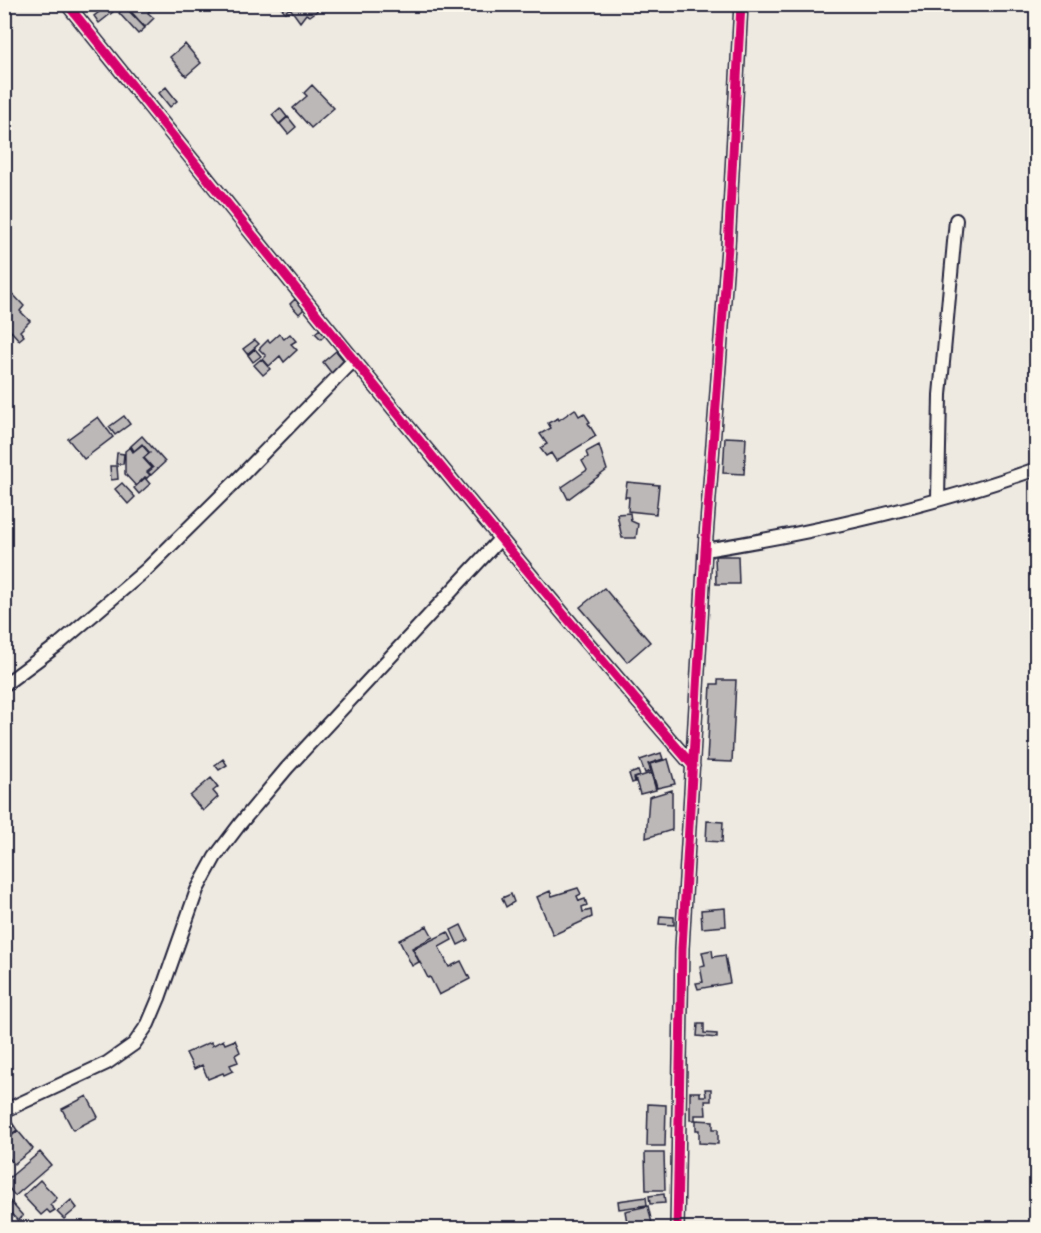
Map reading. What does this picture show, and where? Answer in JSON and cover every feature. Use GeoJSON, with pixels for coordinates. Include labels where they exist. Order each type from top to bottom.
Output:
{"type":"FeatureCollection","features":[{"type":"Feature","properties":{"kind":"street"},"geometry":{"type":"LineString","coordinates":[[67,4],[500,538],[589,646],[693,766]]}},
{"type":"Feature","properties":{"kind":"street"},"geometry":{"type":"LineString","coordinates":[[677,1228],[682,948],[705,550],[727,259],[741,4]]}},
{"type":"Feature","properties":{"kind":"street"},"geometry":{"type":"LineString","coordinates":[[938,499],[940,395],[956,220]]}},
{"type":"Feature","properties":{"kind":"street"},"geometry":{"type":"LineString","coordinates":[[4,685],[59,644],[147,568],[354,360]]}},
{"type":"Feature","properties":{"kind":"street"},"geometry":{"type":"LineString","coordinates":[[705,550],[810,531],[938,499],[1036,470]]}},
{"type":"Feature","properties":{"kind":"street"},"geometry":{"type":"LineString","coordinates":[[4,1112],[107,1063],[134,1044],[148,1024],[197,890],[215,857],[287,768],[500,538]]}},
{"type":"Feature","properties":{"kind":"building"},"geometry":{"type":"Polygon","coordinates":[[[111,4],[123,4],[117,11],[111,4]]]}},
{"type":"Feature","properties":{"kind":"building"},"geometry":{"type":"Polygon","coordinates":[[[127,4],[155,4],[148,13],[154,18],[145,27],[126,6],[127,4]]]}},
{"type":"Feature","properties":{"kind":"building"},"geometry":{"type":"Polygon","coordinates":[[[278,4],[316,4],[317,11],[310,16],[306,14],[300,22],[290,8],[285,12],[278,4]]]}},
{"type":"Feature","properties":{"kind":"building"},"geometry":{"type":"Polygon","coordinates":[[[107,6],[113,12],[99,23],[94,16],[107,6]]]}},
{"type":"Feature","properties":{"kind":"building"},"geometry":{"type":"Polygon","coordinates":[[[125,7],[145,28],[138,34],[119,13],[125,7]]]}},
{"type":"Feature","properties":{"kind":"building"},"geometry":{"type":"Polygon","coordinates":[[[185,44],[201,63],[186,76],[170,57],[185,44]]]}},
{"type":"Feature","properties":{"kind":"building"},"geometry":{"type":"Polygon","coordinates":[[[312,85],[334,108],[311,128],[293,108],[307,96],[304,93],[312,85]]]}},
{"type":"Feature","properties":{"kind":"building"},"geometry":{"type":"Polygon","coordinates":[[[166,87],[177,101],[170,107],[159,93],[166,87]]]}},
{"type":"Feature","properties":{"kind":"building"},"geometry":{"type":"Polygon","coordinates":[[[280,108],[287,117],[279,124],[272,115],[280,108]]]}},
{"type":"Feature","properties":{"kind":"building"},"geometry":{"type":"Polygon","coordinates":[[[288,117],[296,127],[288,134],[280,124],[288,117]]]}},
{"type":"Feature","properties":{"kind":"building"},"geometry":{"type":"Polygon","coordinates":[[[10,291],[24,306],[20,311],[30,321],[20,331],[24,336],[19,340],[11,331],[4,337],[4,296],[10,291]]]}},
{"type":"Feature","properties":{"kind":"building"},"geometry":{"type":"Polygon","coordinates":[[[295,299],[304,309],[299,314],[290,304],[295,299]]]}},
{"type":"Feature","properties":{"kind":"building"},"geometry":{"type":"Polygon","coordinates":[[[320,329],[325,335],[321,339],[315,333],[320,329]]]}},
{"type":"Feature","properties":{"kind":"building"},"geometry":{"type":"Polygon","coordinates":[[[279,334],[284,339],[290,334],[296,341],[291,344],[297,350],[284,362],[280,356],[269,366],[263,359],[266,356],[259,349],[279,334]]]}},
{"type":"Feature","properties":{"kind":"building"},"geometry":{"type":"Polygon","coordinates":[[[255,340],[259,344],[247,354],[243,349],[255,340]]]}},
{"type":"Feature","properties":{"kind":"building"},"geometry":{"type":"Polygon","coordinates":[[[255,349],[261,356],[253,362],[248,355],[255,349]]]}},
{"type":"Feature","properties":{"kind":"building"},"geometry":{"type":"Polygon","coordinates":[[[336,351],[346,363],[333,375],[323,362],[336,351]]]}},
{"type":"Feature","properties":{"kind":"building"},"geometry":{"type":"Polygon","coordinates":[[[261,359],[270,369],[263,375],[254,365],[261,359]]]}},
{"type":"Feature","properties":{"kind":"building"},"geometry":{"type":"Polygon","coordinates":[[[575,409],[579,416],[584,413],[596,436],[556,461],[551,453],[546,456],[540,448],[547,444],[540,434],[551,428],[548,423],[558,418],[559,420],[575,409]]]}},
{"type":"Feature","properties":{"kind":"building"},"geometry":{"type":"Polygon","coordinates":[[[124,416],[130,424],[115,435],[109,427],[124,416]]]}},
{"type":"Feature","properties":{"kind":"building"},"geometry":{"type":"Polygon","coordinates":[[[98,417],[113,437],[84,459],[68,439],[98,417]]]}},
{"type":"Feature","properties":{"kind":"building"},"geometry":{"type":"Polygon","coordinates":[[[142,436],[165,462],[151,475],[148,472],[153,468],[144,458],[150,453],[142,444],[134,451],[131,446],[142,436]]]}},
{"type":"Feature","properties":{"kind":"building"},"geometry":{"type":"Polygon","coordinates":[[[725,437],[746,438],[744,474],[723,473],[725,437]]]}},
{"type":"Feature","properties":{"kind":"building"},"geometry":{"type":"Polygon","coordinates":[[[142,445],[149,453],[143,458],[152,468],[147,472],[150,475],[136,486],[125,474],[125,451],[130,447],[133,452],[142,445]]]}},
{"type":"Feature","properties":{"kind":"building"},"geometry":{"type":"Polygon","coordinates":[[[599,445],[607,470],[568,499],[562,487],[587,470],[582,461],[588,457],[586,452],[599,445]]]}},
{"type":"Feature","properties":{"kind":"building"},"geometry":{"type":"Polygon","coordinates":[[[117,453],[124,454],[123,464],[116,464],[117,453]]]}},
{"type":"Feature","properties":{"kind":"building"},"geometry":{"type":"Polygon","coordinates":[[[110,466],[117,466],[118,479],[111,480],[110,466]]]}},
{"type":"Feature","properties":{"kind":"building"},"geometry":{"type":"Polygon","coordinates":[[[145,478],[150,484],[139,494],[134,488],[145,478]]]}},
{"type":"Feature","properties":{"kind":"building"},"geometry":{"type":"Polygon","coordinates":[[[627,482],[659,485],[656,514],[628,511],[629,497],[625,497],[627,482]]]}},
{"type":"Feature","properties":{"kind":"building"},"geometry":{"type":"Polygon","coordinates":[[[122,483],[135,497],[128,504],[115,489],[122,483]]]}},
{"type":"Feature","properties":{"kind":"building"},"geometry":{"type":"Polygon","coordinates":[[[630,513],[631,521],[638,524],[636,538],[622,538],[617,514],[630,513]]]}},
{"type":"Feature","properties":{"kind":"building"},"geometry":{"type":"Polygon","coordinates":[[[715,556],[738,556],[739,584],[716,584],[715,556]]]}},
{"type":"Feature","properties":{"kind":"building"},"geometry":{"type":"Polygon","coordinates":[[[604,588],[650,642],[627,662],[580,607],[604,588]]]}},
{"type":"Feature","properties":{"kind":"building"},"geometry":{"type":"Polygon","coordinates":[[[718,680],[736,680],[732,762],[707,761],[711,684],[718,684],[718,680]]]}},
{"type":"Feature","properties":{"kind":"building"},"geometry":{"type":"Polygon","coordinates":[[[661,753],[663,759],[648,764],[651,771],[645,773],[640,760],[661,753]]]}},
{"type":"Feature","properties":{"kind":"building"},"geometry":{"type":"Polygon","coordinates":[[[223,759],[227,765],[219,770],[215,765],[223,759]]]}},
{"type":"Feature","properties":{"kind":"building"},"geometry":{"type":"Polygon","coordinates":[[[668,759],[675,784],[657,788],[650,764],[668,759]]]}},
{"type":"Feature","properties":{"kind":"building"},"geometry":{"type":"Polygon","coordinates":[[[638,771],[640,776],[634,778],[635,782],[632,783],[629,774],[638,771]]]}},
{"type":"Feature","properties":{"kind":"building"},"geometry":{"type":"Polygon","coordinates":[[[651,773],[656,790],[640,794],[635,778],[651,773]]]}},
{"type":"Feature","properties":{"kind":"building"},"geometry":{"type":"Polygon","coordinates":[[[211,778],[218,787],[213,791],[218,797],[203,811],[190,796],[211,778]]]}},
{"type":"Feature","properties":{"kind":"building"},"geometry":{"type":"Polygon","coordinates":[[[672,790],[672,830],[646,838],[649,797],[672,790]]]}},
{"type":"Feature","properties":{"kind":"building"},"geometry":{"type":"Polygon","coordinates":[[[707,821],[723,822],[722,842],[706,841],[707,821]]]}},
{"type":"Feature","properties":{"kind":"building"},"geometry":{"type":"Polygon","coordinates":[[[578,888],[581,894],[577,896],[579,901],[585,899],[587,905],[582,907],[583,912],[591,910],[592,917],[553,935],[537,897],[550,891],[552,896],[578,888]]]}},
{"type":"Feature","properties":{"kind":"building"},"geometry":{"type":"Polygon","coordinates":[[[511,894],[514,902],[506,907],[502,898],[511,894]]]}},
{"type":"Feature","properties":{"kind":"building"},"geometry":{"type":"Polygon","coordinates":[[[725,908],[726,926],[702,928],[701,910],[725,908]]]}},
{"type":"Feature","properties":{"kind":"building"},"geometry":{"type":"Polygon","coordinates":[[[660,916],[674,917],[674,925],[659,924],[660,916]]]}},
{"type":"Feature","properties":{"kind":"building"},"geometry":{"type":"Polygon","coordinates":[[[461,925],[468,940],[458,945],[451,930],[461,925]]]}},
{"type":"Feature","properties":{"kind":"building"},"geometry":{"type":"Polygon","coordinates":[[[427,926],[433,937],[412,948],[419,962],[412,966],[399,940],[427,926]]]}},
{"type":"Feature","properties":{"kind":"building"},"geometry":{"type":"Polygon","coordinates":[[[448,932],[452,940],[439,947],[449,967],[461,961],[470,979],[439,995],[413,949],[448,932]]]}},
{"type":"Feature","properties":{"kind":"building"},"geometry":{"type":"Polygon","coordinates":[[[712,950],[713,957],[725,955],[730,983],[698,989],[696,983],[703,982],[700,966],[705,965],[702,952],[712,950]]]}},
{"type":"Feature","properties":{"kind":"building"},"geometry":{"type":"Polygon","coordinates":[[[698,1024],[704,1024],[704,1033],[717,1034],[717,1038],[697,1036],[698,1024]]]}},
{"type":"Feature","properties":{"kind":"building"},"geometry":{"type":"Polygon","coordinates":[[[223,1040],[225,1044],[235,1040],[240,1052],[235,1055],[238,1062],[230,1065],[233,1071],[208,1079],[202,1065],[194,1069],[186,1053],[211,1042],[212,1046],[223,1040]]]}},
{"type":"Feature","properties":{"kind":"building"},"geometry":{"type":"Polygon","coordinates":[[[705,1089],[711,1089],[711,1101],[705,1101],[706,1115],[695,1115],[695,1120],[690,1120],[690,1092],[700,1092],[700,1096],[706,1096],[705,1089]]]}},
{"type":"Feature","properties":{"kind":"building"},"geometry":{"type":"Polygon","coordinates":[[[87,1096],[98,1117],[73,1130],[62,1109],[87,1096]]]}},
{"type":"Feature","properties":{"kind":"building"},"geometry":{"type":"Polygon","coordinates":[[[648,1104],[666,1105],[665,1146],[647,1146],[648,1104]]]}},
{"type":"Feature","properties":{"kind":"building"},"geometry":{"type":"Polygon","coordinates":[[[9,1118],[17,1130],[4,1139],[4,1121],[9,1118]]]}},
{"type":"Feature","properties":{"kind":"building"},"geometry":{"type":"Polygon","coordinates":[[[696,1120],[713,1121],[713,1129],[718,1129],[718,1144],[699,1143],[696,1120]]]}},
{"type":"Feature","properties":{"kind":"building"},"geometry":{"type":"Polygon","coordinates":[[[18,1131],[33,1149],[14,1164],[4,1152],[4,1142],[18,1131]]]}},
{"type":"Feature","properties":{"kind":"building"},"geometry":{"type":"Polygon","coordinates":[[[40,1152],[51,1165],[15,1196],[4,1182],[40,1152]]]}},
{"type":"Feature","properties":{"kind":"building"},"geometry":{"type":"Polygon","coordinates":[[[645,1153],[664,1153],[665,1190],[646,1190],[645,1153]]]}},
{"type":"Feature","properties":{"kind":"building"},"geometry":{"type":"Polygon","coordinates":[[[40,1180],[57,1198],[50,1205],[55,1210],[50,1213],[47,1210],[41,1215],[23,1196],[40,1180]]]}},
{"type":"Feature","properties":{"kind":"building"},"geometry":{"type":"Polygon","coordinates":[[[664,1194],[665,1203],[650,1204],[649,1196],[664,1194]]]}},
{"type":"Feature","properties":{"kind":"building"},"geometry":{"type":"Polygon","coordinates":[[[646,1197],[647,1205],[619,1209],[618,1201],[646,1197]]]}},
{"type":"Feature","properties":{"kind":"building"},"geometry":{"type":"Polygon","coordinates":[[[8,1199],[23,1216],[18,1221],[4,1206],[8,1199]]]}},
{"type":"Feature","properties":{"kind":"building"},"geometry":{"type":"Polygon","coordinates":[[[71,1200],[77,1208],[64,1219],[57,1212],[71,1200]]]}},
{"type":"Feature","properties":{"kind":"building"},"geometry":{"type":"Polygon","coordinates":[[[648,1206],[653,1228],[628,1228],[625,1211],[648,1206]]]}},
{"type":"Feature","properties":{"kind":"building"},"geometry":{"type":"Polygon","coordinates":[[[380,1221],[383,1228],[371,1226],[380,1221]]]}},
{"type":"Feature","properties":{"kind":"cycle path"},"geometry":{"type":"LineString","coordinates":[[67,4],[533,578],[693,766]]}},
{"type":"Feature","properties":{"kind":"cycle path"},"geometry":{"type":"LineString","coordinates":[[677,1228],[682,948],[705,550],[728,247],[741,4]]}}]}
